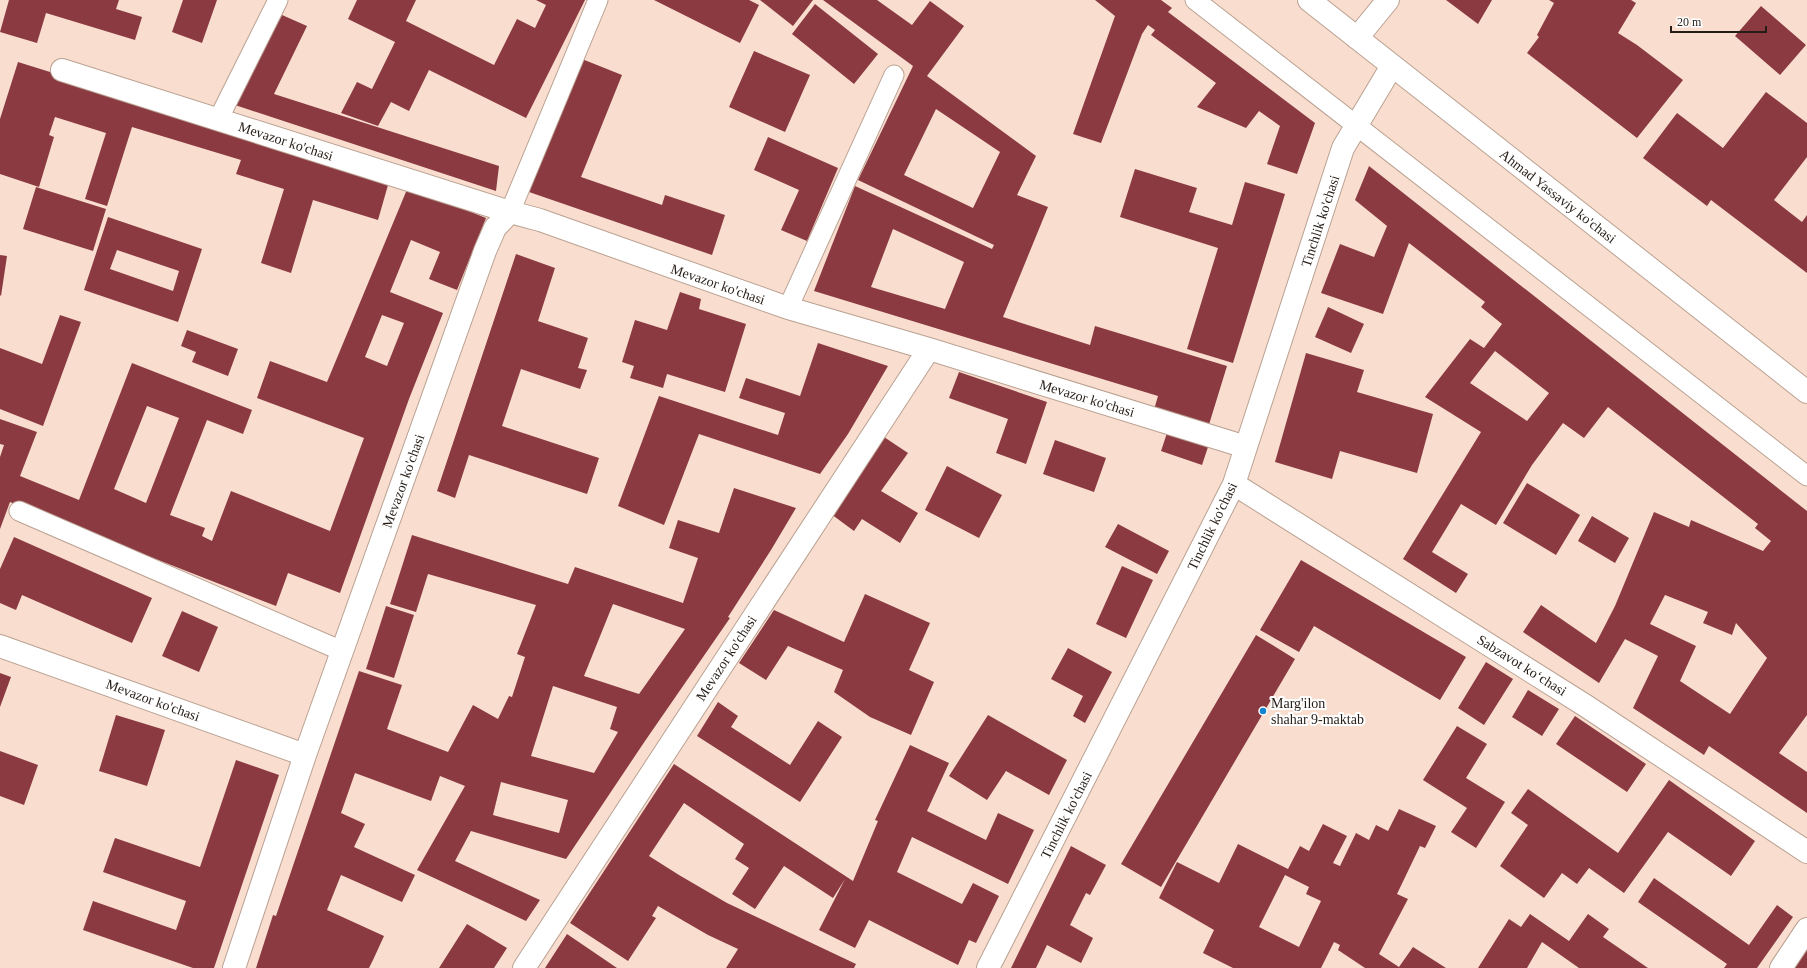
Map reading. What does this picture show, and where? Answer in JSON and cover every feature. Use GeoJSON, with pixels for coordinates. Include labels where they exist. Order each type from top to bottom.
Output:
{"type":"FeatureCollection","features":[{"type":"Feature","properties":{"kind":"street","name":"Ahmad Yassaviy ko'chasi"},"geometry":{"type":"LineString","coordinates":[[1309,0],[1807,392]]}},
{"type":"Feature","properties":{"kind":"street"},"geometry":{"type":"LineString","coordinates":[[1357,38],[1388,0]]}},
{"type":"Feature","properties":{"kind":"street","name":"Tinchlik ko'chasi"},"geometry":{"type":"LineString","coordinates":[[988,968],[1234,484],[1343,148],[1392,66]]}},
{"type":"Feature","properties":{"kind":"street","name":"Mevazor ko'chasi"},"geometry":{"type":"LineString","coordinates":[[62,70],[510,212],[540,220],[788,308],[929,349],[1246,448]]}},
{"type":"Feature","properties":{"kind":"street","name":"Mevazor ko'chasi"},"geometry":{"type":"LineString","coordinates":[[234,968],[305,755],[485,251],[495,228],[510,212]]}},
{"type":"Feature","properties":{"kind":"street","name":"Mevazor ko'chasi"},"geometry":{"type":"LineString","coordinates":[[524,968],[929,349]]}},
{"type":"Feature","properties":{"kind":"street","name":"Sabzavot koʻchasi"},"geometry":{"type":"LineString","coordinates":[[1234,484],[1586,706],[1807,852]]}},
{"type":"Feature","properties":{"kind":"street","name":"Mevazor ko'chasi"},"geometry":{"type":"LineString","coordinates":[[0,646],[305,755]]}},
{"type":"Feature","properties":{"kind":"street"},"geometry":{"type":"LineString","coordinates":[[1781,968],[1807,929]]}},
{"type":"Feature","properties":{"kind":"lane"},"geometry":{"type":"LineString","coordinates":[[218,120],[278,0]]}},
{"type":"Feature","properties":{"kind":"lane"},"geometry":{"type":"LineString","coordinates":[[510,212],[598,0]]}},
{"type":"Feature","properties":{"kind":"lane"},"geometry":{"type":"LineString","coordinates":[[1196,0],[1807,476]]}},
{"type":"Feature","properties":{"kind":"lane"},"geometry":{"type":"LineString","coordinates":[[788,308],[894,74]]}},
{"type":"Feature","properties":{"kind":"lane"},"geometry":{"type":"LineString","coordinates":[[19,511],[342,651]]}},
{"type":"Feature","properties":{"kind":"building"},"geometry":{"type":"Polygon","coordinates":[[[9,0],[119,0],[116,9],[142,17],[135,40],[46,13],[37,43],[0,32],[9,0]]]}},
{"type":"Feature","properties":{"kind":"building"},"geometry":{"type":"Polygon","coordinates":[[[183,0],[217,0],[202,43],[172,32],[183,0]]]}},
{"type":"Feature","properties":{"kind":"building"},"geometry":{"type":"Polygon","coordinates":[[[357,0],[416,0],[406,21],[494,65],[517,19],[535,28],[546,5],[536,0],[585,0],[526,118],[429,70],[409,111],[391,102],[378,126],[341,113],[357,82],[372,89],[395,42],[348,19],[357,0]]]}},
{"type":"Feature","properties":{"kind":"building"},"geometry":{"type":"Polygon","coordinates":[[[654,0],[749,0],[759,5],[740,43],[654,0]]]}},
{"type":"Feature","properties":{"kind":"building"},"geometry":{"type":"Polygon","coordinates":[[[760,0],[813,0],[793,26],[760,0]]]}},
{"type":"Feature","properties":{"kind":"building"},"geometry":{"type":"Polygon","coordinates":[[[823,0],[877,0],[912,25],[930,1],[964,26],[927,76],[1036,156],[1017,195],[1048,207],[1003,317],[1090,345],[1095,326],[1227,366],[1207,431],[1153,413],[1158,396],[814,291],[855,186],[992,249],[994,245],[858,180],[913,66],[823,0]],[[936,109],[904,175],[973,208],[1000,152],[936,109]],[[893,229],[871,287],[945,309],[964,262],[893,229]]]}},
{"type":"Feature","properties":{"kind":"building"},"geometry":{"type":"Polygon","coordinates":[[[1095,0],[1161,0],[1172,8],[1168,12],[1315,123],[1297,174],[1267,164],[1280,126],[1259,111],[1246,128],[1197,107],[1216,83],[1151,35],[1155,30],[1148,25],[1142,34],[1101,143],[1073,134],[1115,16],[1095,0]]]}},
{"type":"Feature","properties":{"kind":"building"},"geometry":{"type":"Polygon","coordinates":[[[1446,0],[1492,0],[1478,24],[1446,0]]]}},
{"type":"Feature","properties":{"kind":"building"},"geometry":{"type":"Polygon","coordinates":[[[1549,0],[1631,0],[1636,3],[1618,33],[1637,45],[1683,80],[1637,138],[1527,53],[1539,37],[1537,35],[1554,3],[1549,0]]]}},
{"type":"Feature","properties":{"kind":"building"},"geometry":{"type":"Polygon","coordinates":[[[815,4],[878,54],[854,84],[792,34],[815,4]]]}},
{"type":"Feature","properties":{"kind":"building"},"geometry":{"type":"Polygon","coordinates":[[[1761,6],[1806,45],[1780,75],[1735,36],[1761,6]]]}},
{"type":"Feature","properties":{"kind":"building"},"geometry":{"type":"Polygon","coordinates":[[[282,15],[307,26],[274,94],[499,166],[496,191],[235,105],[282,15]]]}},
{"type":"Feature","properties":{"kind":"building"},"geometry":{"type":"Polygon","coordinates":[[[754,51],[810,75],[785,132],[729,107],[754,51]]]}},
{"type":"Feature","properties":{"kind":"building"},"geometry":{"type":"Polygon","coordinates":[[[582,59],[622,75],[581,177],[662,205],[665,195],[725,215],[712,255],[529,192],[582,59]]]}},
{"type":"Feature","properties":{"kind":"building"},"geometry":{"type":"Polygon","coordinates":[[[18,62],[390,178],[378,220],[313,200],[291,273],[261,263],[284,189],[236,174],[241,160],[132,127],[107,206],[85,199],[106,133],[55,117],[49,135],[54,137],[39,187],[0,174],[0,119],[18,62]]]}},
{"type":"Feature","properties":{"kind":"building"},"geometry":{"type":"Polygon","coordinates":[[[1766,92],[1807,123],[1807,157],[1774,200],[1802,222],[1807,215],[1807,273],[1711,200],[1707,206],[1643,158],[1677,113],[1723,148],[1766,92]]]}},
{"type":"Feature","properties":{"kind":"building"},"geometry":{"type":"Polygon","coordinates":[[[768,137],[838,168],[807,241],[781,230],[799,190],[754,170],[768,137]]]}},
{"type":"Feature","properties":{"kind":"building"},"geometry":{"type":"Polygon","coordinates":[[[1369,166],[1807,511],[1807,715],[1779,753],[1807,772],[1807,813],[1709,746],[1704,755],[1633,708],[1658,656],[1625,639],[1599,683],[1523,632],[1541,605],[1596,643],[1615,606],[1654,512],[1689,527],[1691,520],[1763,551],[1771,541],[1755,528],[1758,524],[1608,407],[1584,438],[1563,423],[1532,465],[1496,525],[1461,504],[1432,552],[1468,574],[1456,593],[1403,559],[1481,432],[1425,397],[1470,339],[1484,348],[1502,324],[1481,307],[1485,302],[1409,243],[1383,314],[1321,293],[1340,244],[1374,257],[1387,226],[1355,200],[1369,166]],[[1495,351],[1470,383],[1527,421],[1549,393],[1495,351]],[[1665,595],[1650,624],[1696,646],[1680,681],[1730,714],[1767,658],[1736,623],[1732,635],[1703,623],[1708,612],[1665,595]]]}},
{"type":"Feature","properties":{"kind":"building"},"geometry":{"type":"Polygon","coordinates":[[[1135,169],[1197,188],[1189,212],[1232,225],[1245,182],[1285,194],[1233,363],[1187,349],[1218,248],[1120,217],[1135,169]]]}},
{"type":"Feature","properties":{"kind":"building"},"geometry":{"type":"Polygon","coordinates":[[[36,187],[106,209],[93,251],[23,229],[36,187]]]}},
{"type":"Feature","properties":{"kind":"building"},"geometry":{"type":"Polygon","coordinates":[[[408,187],[486,218],[457,290],[429,279],[440,252],[411,240],[390,292],[443,313],[409,399],[340,593],[288,573],[276,606],[10,502],[0,529],[0,457],[4,445],[0,444],[0,419],[37,432],[20,476],[79,500],[132,363],[252,410],[243,434],[207,420],[170,515],[205,528],[202,536],[212,541],[231,491],[330,531],[364,438],[257,398],[270,361],[327,382],[408,187]],[[382,315],[365,357],[387,366],[404,323],[382,315]],[[147,406],[114,489],[146,503],[179,418],[147,406]]]}},
{"type":"Feature","properties":{"kind":"building"},"geometry":{"type":"Polygon","coordinates":[[[108,217],[202,249],[178,322],[84,290],[108,217]],[[117,250],[110,269],[173,291],[179,271],[117,250]]]}},
{"type":"Feature","properties":{"kind":"building"},"geometry":{"type":"Polygon","coordinates":[[[516,254],[555,268],[538,321],[588,338],[578,368],[587,370],[580,389],[521,369],[502,426],[599,458],[587,494],[469,455],[455,498],[437,491],[516,254]]]}},
{"type":"Feature","properties":{"kind":"building"},"geometry":{"type":"Polygon","coordinates":[[[0,255],[7,256],[1,296],[0,295],[0,255]]]}},
{"type":"Feature","properties":{"kind":"building"},"geometry":{"type":"Polygon","coordinates":[[[680,292],[701,299],[699,309],[746,324],[725,392],[667,374],[663,388],[630,378],[634,366],[622,362],[635,320],[667,330],[680,292]]]}},
{"type":"Feature","properties":{"kind":"building"},"geometry":{"type":"Polygon","coordinates":[[[1328,307],[1364,324],[1351,353],[1315,337],[1328,307]]]}},
{"type":"Feature","properties":{"kind":"building"},"geometry":{"type":"Polygon","coordinates":[[[60,315],[81,322],[43,426],[0,409],[0,348],[42,364],[60,315]]]}},
{"type":"Feature","properties":{"kind":"building"},"geometry":{"type":"Polygon","coordinates":[[[187,330],[238,349],[228,376],[192,362],[196,352],[181,346],[187,330]]]}},
{"type":"Feature","properties":{"kind":"building"},"geometry":{"type":"Polygon","coordinates":[[[818,343],[888,366],[848,434],[820,474],[699,434],[664,525],[618,506],[659,396],[778,435],[785,413],[739,398],[746,378],[800,396],[818,343]]]}},
{"type":"Feature","properties":{"kind":"building"},"geometry":{"type":"Polygon","coordinates":[[[1306,353],[1364,370],[1357,392],[1433,414],[1417,473],[1340,451],[1332,479],[1275,462],[1306,353]]]}},
{"type":"Feature","properties":{"kind":"building"},"geometry":{"type":"Polygon","coordinates":[[[959,372],[1047,402],[1026,464],[996,453],[1008,419],[949,398],[959,372]]]}},
{"type":"Feature","properties":{"kind":"building"},"geometry":{"type":"Polygon","coordinates":[[[1169,427],[1210,441],[1202,465],[1161,451],[1169,427]]]}},
{"type":"Feature","properties":{"kind":"building"},"geometry":{"type":"Polygon","coordinates":[[[884,437],[908,453],[881,491],[918,513],[900,543],[862,519],[854,531],[831,514],[884,437]]]}},
{"type":"Feature","properties":{"kind":"building"},"geometry":{"type":"Polygon","coordinates":[[[1055,440],[1106,458],[1094,492],[1043,474],[1055,440]]]}},
{"type":"Feature","properties":{"kind":"building"},"geometry":{"type":"Polygon","coordinates":[[[947,466],[1002,495],[979,538],[925,510],[947,466]]]}},
{"type":"Feature","properties":{"kind":"building"},"geometry":{"type":"Polygon","coordinates":[[[1527,483],[1580,515],[1556,555],[1503,523],[1527,483]]]}},
{"type":"Feature","properties":{"kind":"building"},"geometry":{"type":"Polygon","coordinates":[[[734,488],[796,508],[728,617],[730,618],[566,859],[471,831],[455,861],[540,900],[526,921],[417,870],[465,786],[440,776],[431,801],[355,773],[341,813],[365,824],[354,847],[415,875],[402,902],[341,875],[327,910],[384,936],[369,968],[256,968],[273,915],[276,916],[359,671],[402,685],[387,729],[448,752],[473,705],[498,719],[509,696],[512,697],[525,657],[517,654],[536,605],[428,574],[416,612],[390,604],[412,535],[568,584],[575,567],[683,603],[698,558],[669,548],[678,520],[719,533],[734,488]],[[613,604],[584,676],[639,694],[685,629],[613,604]],[[553,686],[531,756],[594,773],[618,732],[610,729],[617,707],[553,686]],[[501,782],[493,815],[559,833],[568,800],[501,782]]]}},
{"type":"Feature","properties":{"kind":"building"},"geometry":{"type":"Polygon","coordinates":[[[1592,516],[1629,538],[1615,563],[1578,541],[1592,516]]]}},
{"type":"Feature","properties":{"kind":"building"},"geometry":{"type":"Polygon","coordinates":[[[1118,524],[1169,551],[1157,574],[1105,547],[1118,524]]]}},
{"type":"Feature","properties":{"kind":"building"},"geometry":{"type":"Polygon","coordinates":[[[14,537],[152,598],[132,643],[22,595],[16,610],[0,603],[0,569],[14,537]]]}},
{"type":"Feature","properties":{"kind":"building"},"geometry":{"type":"Polygon","coordinates":[[[1301,560],[1466,657],[1440,700],[1314,626],[1299,652],[1260,630],[1301,560]]]}},
{"type":"Feature","properties":{"kind":"building"},"geometry":{"type":"Polygon","coordinates":[[[1122,566],[1153,580],[1126,638],[1096,624],[1122,566]]]}},
{"type":"Feature","properties":{"kind":"building"},"geometry":{"type":"Polygon","coordinates":[[[865,594],[930,623],[909,670],[934,682],[911,735],[870,717],[834,692],[843,670],[788,646],[766,680],[739,663],[774,610],[844,642],[865,594]]]}},
{"type":"Feature","properties":{"kind":"building"},"geometry":{"type":"Polygon","coordinates":[[[386,606],[414,615],[394,678],[366,669],[386,606]]]}},
{"type":"Feature","properties":{"kind":"building"},"geometry":{"type":"Polygon","coordinates":[[[182,611],[218,627],[199,672],[162,656],[182,611]]]}},
{"type":"Feature","properties":{"kind":"building"},"geometry":{"type":"Polygon","coordinates":[[[1256,635],[1295,659],[1161,887],[1121,864],[1256,635]]]}},
{"type":"Feature","properties":{"kind":"building"},"geometry":{"type":"Polygon","coordinates":[[[1068,648],[1112,672],[1085,723],[1073,716],[1083,696],[1051,679],[1068,648]]]}},
{"type":"Feature","properties":{"kind":"building"},"geometry":{"type":"Polygon","coordinates":[[[1486,662],[1513,679],[1484,725],[1458,708],[1486,662]]]}},
{"type":"Feature","properties":{"kind":"building"},"geometry":{"type":"Polygon","coordinates":[[[0,673],[11,677],[0,707],[0,673]]]}},
{"type":"Feature","properties":{"kind":"building"},"geometry":{"type":"Polygon","coordinates":[[[1528,690],[1559,709],[1542,736],[1512,717],[1528,690]]]}},
{"type":"Feature","properties":{"kind":"building"},"geometry":{"type":"Polygon","coordinates":[[[718,702],[738,716],[731,727],[790,765],[818,721],[842,737],[800,802],[697,736],[718,702]]]}},
{"type":"Feature","properties":{"kind":"building"},"geometry":{"type":"Polygon","coordinates":[[[116,715],[165,730],[147,786],[99,771],[116,715]]]}},
{"type":"Feature","properties":{"kind":"building"},"geometry":{"type":"Polygon","coordinates":[[[988,715],[1067,760],[1049,795],[1006,771],[987,800],[949,776],[988,715]]]}},
{"type":"Feature","properties":{"kind":"building"},"geometry":{"type":"Polygon","coordinates":[[[1575,716],[1646,764],[1627,792],[1556,744],[1575,716]]]}},
{"type":"Feature","properties":{"kind":"building"},"geometry":{"type":"Polygon","coordinates":[[[1457,726],[1487,744],[1466,778],[1505,802],[1476,848],[1451,832],[1467,808],[1423,780],[1457,726]]]}},
{"type":"Feature","properties":{"kind":"building"},"geometry":{"type":"Polygon","coordinates":[[[910,745],[949,763],[927,811],[986,840],[998,813],[1034,830],[1008,884],[912,837],[897,872],[962,904],[973,883],[999,896],[976,943],[969,940],[958,965],[869,920],[855,948],[819,930],[845,879],[833,898],[784,866],[755,909],[732,894],[749,868],[735,859],[744,844],[684,803],[649,856],[727,903],[856,964],[854,968],[726,968],[738,949],[708,935],[658,906],[652,916],[656,918],[628,961],[570,923],[674,764],[853,881],[878,821],[875,820],[910,745]]]}},
{"type":"Feature","properties":{"kind":"building"},"geometry":{"type":"Polygon","coordinates":[[[0,751],[38,765],[24,805],[0,796],[0,751]]]}},
{"type":"Feature","properties":{"kind":"building"},"geometry":{"type":"Polygon","coordinates":[[[236,760],[279,775],[214,968],[193,968],[83,930],[93,901],[176,930],[186,901],[103,872],[115,838],[200,867],[236,760]]]}},
{"type":"Feature","properties":{"kind":"building"},"geometry":{"type":"Polygon","coordinates":[[[1669,780],[1755,841],[1731,876],[1668,832],[1624,893],[1589,868],[1577,884],[1562,873],[1544,898],[1500,866],[1528,825],[1511,813],[1528,789],[1618,853],[1669,780]]]}},
{"type":"Feature","properties":{"kind":"building"},"geometry":{"type":"Polygon","coordinates":[[[1399,809],[1436,826],[1425,848],[1420,846],[1397,894],[1408,899],[1379,954],[1399,967],[1413,947],[1446,968],[1365,968],[1338,950],[1340,945],[1334,942],[1321,968],[1233,968],[1203,953],[1214,930],[1159,898],[1177,862],[1219,883],[1238,844],[1288,869],[1300,846],[1309,851],[1323,824],[1347,836],[1333,863],[1340,866],[1356,833],[1369,840],[1376,825],[1388,831],[1399,809]],[[1285,875],[1259,927],[1299,947],[1321,901],[1306,894],[1309,887],[1285,875]]]}},
{"type":"Feature","properties":{"kind":"building"},"geometry":{"type":"Polygon","coordinates":[[[1071,846],[1106,865],[1090,895],[1086,893],[1070,925],[1093,938],[1081,963],[1047,945],[1036,968],[1011,968],[1071,846]]]}},
{"type":"Feature","properties":{"kind":"building"},"geometry":{"type":"Polygon","coordinates":[[[1654,878],[1749,945],[1777,905],[1793,917],[1757,968],[1724,968],[1727,964],[1638,902],[1654,878]]]}},
{"type":"Feature","properties":{"kind":"building"},"geometry":{"type":"Polygon","coordinates":[[[1530,914],[1569,941],[1588,914],[1609,929],[1603,937],[1648,968],[1579,968],[1542,942],[1527,968],[1478,968],[1509,919],[1521,927],[1530,914]]]}},
{"type":"Feature","properties":{"kind":"building"},"geometry":{"type":"Polygon","coordinates":[[[467,924],[507,948],[494,968],[439,968],[467,924]]]}},
{"type":"Feature","properties":{"kind":"building"},"geometry":{"type":"Polygon","coordinates":[[[567,934],[617,968],[545,968],[567,934]]]}},
{"type":"Feature","properties":{"kind":"building"},"geometry":{"type":"Polygon","coordinates":[[[1807,949],[1807,968],[1794,968],[1807,949]]]}},
{"type":"Feature","properties":{"kind":"place","name":"Marg'ilon shahar 9-maktab"},"geometry":{"type":"Point","coordinates":[1263,711]}}]}
